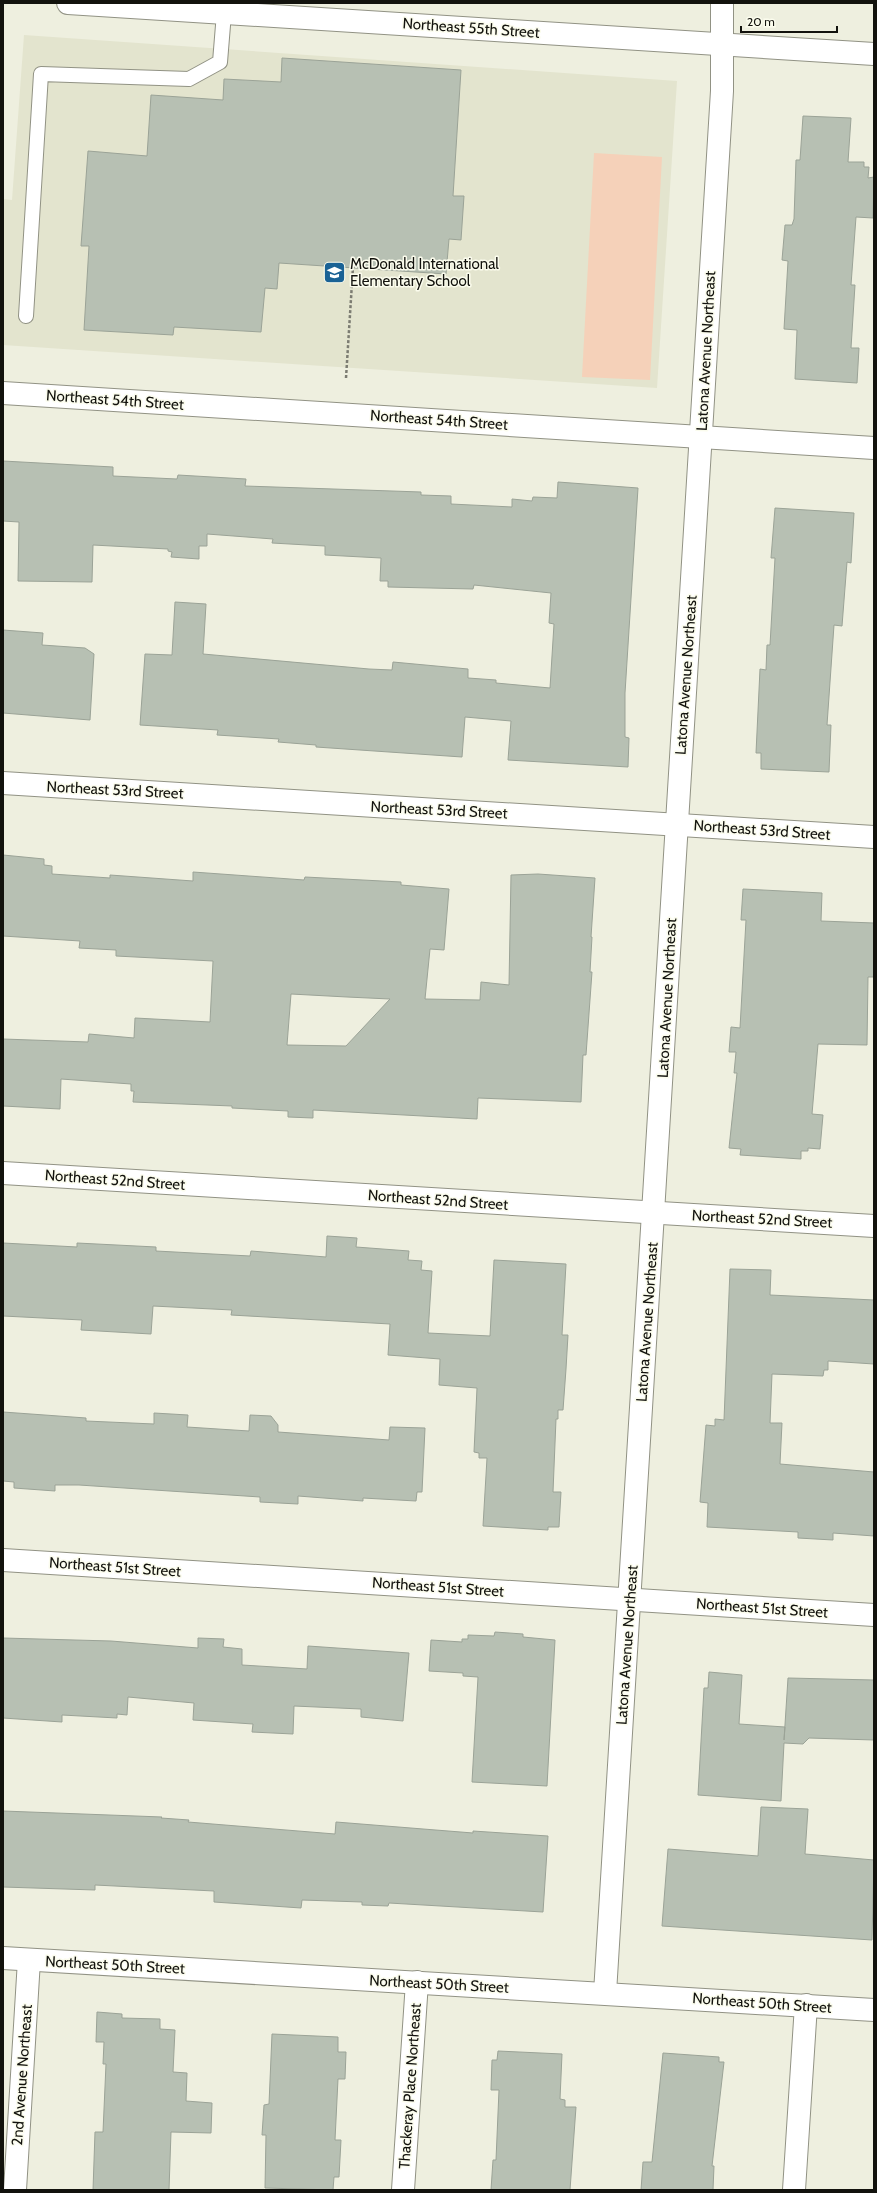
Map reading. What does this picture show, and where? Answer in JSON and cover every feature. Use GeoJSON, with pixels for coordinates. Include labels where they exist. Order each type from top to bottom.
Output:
{"type":"FeatureCollection","features":[{"type":"Feature","properties":{"kind":"street","name":"Northeast 55th Street"},"geometry":{"type":"LineString","coordinates":[[68,3],[874,54]]}},
{"type":"Feature","properties":{"kind":"street","name":"Latona Avenue Northeast"},"geometry":{"type":"LineString","coordinates":[[605,1993],[722,91],[722,3]]}},
{"type":"Feature","properties":{"kind":"street","name":"Northeast 54th Street"},"geometry":{"type":"LineString","coordinates":[[3,393],[874,448]]}},
{"type":"Feature","properties":{"kind":"street","name":"Northeast 53rd Street"},"geometry":{"type":"LineString","coordinates":[[3,783],[874,837]]}},
{"type":"Feature","properties":{"kind":"street","name":"Northeast 52nd Street"},"geometry":{"type":"LineString","coordinates":[[3,1173],[874,1226]]}},
{"type":"Feature","properties":{"kind":"street","name":"Northeast 51st Street"},"geometry":{"type":"LineString","coordinates":[[3,1560],[874,1615]]}},
{"type":"Feature","properties":{"kind":"street","name":"Northeast 50th Street"},"geometry":{"type":"LineString","coordinates":[[3,1958],[874,2010]]}},
{"type":"Feature","properties":{"kind":"street","name":"2nd Avenue Northeast"},"geometry":{"type":"LineString","coordinates":[[15,2190],[29,1960]]}},
{"type":"Feature","properties":{"kind":"street","name":"Thackeray Place Northeast"},"geometry":{"type":"LineString","coordinates":[[403,2190],[417,1982]]}},
{"type":"Feature","properties":{"kind":"street"},"geometry":{"type":"LineString","coordinates":[[794,2190],[806,2005]]}},
{"type":"Feature","properties":{"kind":"lane"},"geometry":{"type":"LineString","coordinates":[[26,316],[41,74],[189,79],[220,62],[224,13]]}},
{"type":"Feature","properties":{"kind":"path"},"geometry":{"type":"LineString","coordinates":[[346,378],[353,267]]}},
{"type":"Feature","properties":{"kind":"shaded area","name":"McDonald International Elementary School"},"geometry":{"type":"Polygon","coordinates":[[[24,35],[677,81],[657,388],[3,345],[3,199],[12,200],[24,35]]]}},
{"type":"Feature","properties":{"kind":"shaded area"},"geometry":{"type":"Polygon","coordinates":[[[594,153],[662,157],[650,380],[582,377],[594,153]]]}},
{"type":"Feature","properties":{"kind":"building"},"geometry":{"type":"Polygon","coordinates":[[[282,58],[461,70],[453,196],[464,196],[461,240],[449,239],[446,274],[279,263],[277,289],[265,288],[261,332],[174,327],[173,335],[84,330],[89,246],[81,246],[88,151],[147,156],[151,95],[223,100],[224,79],[281,82],[282,58]]]}},
{"type":"Feature","properties":{"kind":"building"},"geometry":{"type":"Polygon","coordinates":[[[803,116],[851,118],[848,162],[864,162],[864,167],[869,167],[868,178],[874,177],[873,218],[856,217],[851,285],[855,285],[851,348],[859,348],[857,383],[795,379],[797,330],[784,329],[788,261],[782,260],[785,225],[792,225],[794,219],[796,160],[800,160],[803,116]]]}},
{"type":"Feature","properties":{"kind":"building"},"geometry":{"type":"Polygon","coordinates":[[[3,461],[113,467],[113,476],[177,479],[178,475],[246,479],[245,486],[421,492],[421,495],[451,496],[451,504],[512,507],[512,499],[532,501],[533,497],[557,498],[558,482],[638,488],[625,693],[625,737],[629,738],[628,767],[508,760],[511,721],[465,717],[462,757],[316,747],[316,745],[278,742],[279,739],[217,735],[218,730],[140,725],[145,654],[172,655],[175,602],[206,604],[203,654],[369,669],[392,670],[393,662],[468,669],[468,678],[496,680],[496,683],[550,688],[554,624],[549,623],[551,593],[474,585],[473,589],[388,587],[388,581],[380,581],[381,558],[325,555],[325,546],[272,543],[273,539],[207,534],[207,546],[199,546],[199,559],[171,557],[172,552],[168,551],[168,549],[93,545],[92,582],[18,581],[19,522],[3,521],[3,461]]]}},
{"type":"Feature","properties":{"kind":"building"},"geometry":{"type":"Polygon","coordinates":[[[775,508],[854,513],[851,563],[847,562],[842,626],[834,625],[827,725],[831,725],[829,772],[761,769],[761,753],[756,753],[760,669],[766,670],[767,645],[770,645],[775,558],[771,558],[775,508]]]}},
{"type":"Feature","properties":{"kind":"building"},"geometry":{"type":"Polygon","coordinates":[[[3,630],[43,633],[42,645],[85,648],[94,654],[90,720],[3,713],[3,630]]]}},
{"type":"Feature","properties":{"kind":"building"},"geometry":{"type":"Polygon","coordinates":[[[3,855],[44,859],[44,865],[52,866],[52,874],[110,878],[110,875],[193,881],[193,872],[304,880],[305,877],[401,882],[401,885],[449,889],[444,950],[430,949],[425,999],[480,1000],[481,982],[509,985],[511,875],[538,874],[595,878],[591,937],[590,972],[592,972],[586,1055],[583,1055],[581,1102],[478,1098],[477,1119],[313,1110],[313,1118],[288,1117],[288,1111],[232,1108],[232,1106],[133,1102],[134,1091],[131,1091],[131,1084],[61,1079],[60,1109],[3,1106],[3,1039],[88,1042],[89,1034],[134,1038],[135,1018],[210,1022],[213,961],[116,956],[116,950],[79,948],[80,941],[3,936],[3,855]],[[291,994],[287,1045],[346,1046],[390,999],[291,994]]]}},
{"type":"Feature","properties":{"kind":"building"},"geometry":{"type":"Polygon","coordinates":[[[743,889],[822,893],[821,921],[874,923],[874,977],[868,977],[867,1045],[818,1044],[812,1114],[823,1115],[820,1149],[808,1148],[808,1151],[801,1151],[801,1159],[740,1155],[741,1149],[729,1148],[737,1073],[734,1073],[736,1052],[729,1052],[731,1027],[740,1028],[746,920],[741,920],[743,889]]]}},
{"type":"Feature","properties":{"kind":"building"},"geometry":{"type":"Polygon","coordinates":[[[327,1236],[357,1238],[356,1247],[409,1251],[408,1260],[422,1261],[421,1270],[432,1271],[428,1333],[490,1336],[494,1260],[566,1264],[562,1335],[568,1335],[563,1410],[558,1410],[558,1419],[556,1419],[553,1492],[561,1492],[559,1527],[548,1527],[548,1530],[483,1526],[487,1458],[479,1458],[479,1453],[474,1452],[477,1388],[439,1385],[440,1359],[388,1355],[390,1324],[231,1315],[232,1310],[153,1306],[151,1334],[81,1330],[82,1320],[3,1316],[3,1243],[77,1247],[77,1243],[156,1247],[156,1251],[250,1256],[251,1251],[326,1257],[327,1236]]]}},
{"type":"Feature","properties":{"kind":"building"},"geometry":{"type":"Polygon","coordinates":[[[730,1269],[771,1270],[770,1295],[874,1300],[874,1364],[828,1361],[828,1370],[824,1370],[823,1376],[772,1374],[770,1423],[782,1423],[780,1464],[874,1472],[874,1536],[833,1533],[833,1540],[798,1538],[798,1532],[707,1527],[708,1503],[700,1502],[706,1425],[715,1426],[715,1419],[724,1420],[730,1269]]]}},
{"type":"Feature","properties":{"kind":"building"},"geometry":{"type":"Polygon","coordinates":[[[3,1412],[86,1418],[86,1421],[154,1424],[154,1413],[188,1415],[187,1427],[249,1431],[250,1415],[271,1416],[278,1425],[278,1432],[389,1440],[390,1427],[425,1428],[422,1492],[417,1492],[416,1501],[363,1498],[363,1501],[298,1496],[298,1504],[260,1502],[260,1497],[79,1485],[55,1485],[55,1491],[14,1488],[14,1482],[3,1481],[3,1412]]]}},
{"type":"Feature","properties":{"kind":"building"},"geometry":{"type":"Polygon","coordinates":[[[495,1632],[523,1634],[523,1637],[555,1640],[547,1786],[472,1782],[478,1677],[463,1676],[463,1673],[429,1671],[431,1640],[462,1642],[462,1639],[468,1639],[468,1635],[494,1636],[495,1632]]]}},
{"type":"Feature","properties":{"kind":"building"},"geometry":{"type":"Polygon","coordinates":[[[3,1638],[111,1641],[198,1648],[198,1638],[224,1639],[223,1647],[242,1649],[242,1665],[307,1669],[308,1646],[409,1653],[403,1721],[361,1717],[361,1709],[294,1706],[293,1734],[252,1732],[253,1724],[193,1720],[194,1703],[128,1697],[127,1715],[117,1714],[117,1718],[62,1715],[62,1722],[3,1718],[3,1638]]]}},
{"type":"Feature","properties":{"kind":"building"},"geometry":{"type":"Polygon","coordinates":[[[709,1672],[742,1675],[739,1724],[785,1727],[788,1678],[874,1680],[874,1740],[809,1738],[803,1744],[784,1743],[781,1801],[698,1795],[704,1688],[708,1688],[709,1672]]]}},
{"type":"Feature","properties":{"kind":"building"},"geometry":{"type":"Polygon","coordinates":[[[761,1807],[808,1809],[805,1854],[874,1860],[872,1940],[662,1926],[668,1849],[758,1856],[761,1807]]]}},
{"type":"Feature","properties":{"kind":"building"},"geometry":{"type":"Polygon","coordinates":[[[3,1811],[162,1817],[161,1818],[189,1820],[188,1822],[335,1834],[336,1822],[473,1833],[473,1831],[548,1836],[543,1912],[389,1903],[388,1906],[362,1905],[362,1902],[302,1900],[301,1908],[214,1902],[214,1891],[95,1885],[95,1890],[3,1887],[3,1811]]]}},
{"type":"Feature","properties":{"kind":"building"},"geometry":{"type":"Polygon","coordinates":[[[97,2012],[122,2014],[122,2018],[160,2019],[160,2029],[175,2030],[173,2072],[187,2073],[186,2101],[212,2103],[211,2133],[171,2132],[169,2190],[93,2190],[95,2132],[103,2132],[106,2064],[103,2064],[104,2042],[96,2042],[97,2012]]]}},
{"type":"Feature","properties":{"kind":"building"},"geometry":{"type":"Polygon","coordinates":[[[272,2034],[338,2037],[338,2052],[346,2052],[345,2079],[338,2079],[335,2140],[341,2140],[339,2177],[334,2177],[333,2190],[265,2188],[266,2135],[262,2135],[264,2105],[269,2104],[272,2034]]]}},
{"type":"Feature","properties":{"kind":"building"},"geometry":{"type":"Polygon","coordinates":[[[498,2051],[562,2054],[560,2099],[565,2100],[565,2107],[576,2107],[570,2190],[491,2190],[493,2160],[496,2160],[499,2090],[491,2090],[492,2060],[497,2060],[498,2051]]]}},
{"type":"Feature","properties":{"kind":"building"},"geometry":{"type":"Polygon","coordinates":[[[663,2053],[719,2057],[719,2062],[724,2062],[712,2166],[714,2166],[713,2190],[641,2190],[643,2162],[652,2162],[663,2053]]]}},
{"type":"Feature","properties":{"kind":"place","name":"McDonald International Elementary School"},"geometry":{"type":"Point","coordinates":[334,273]}}]}
